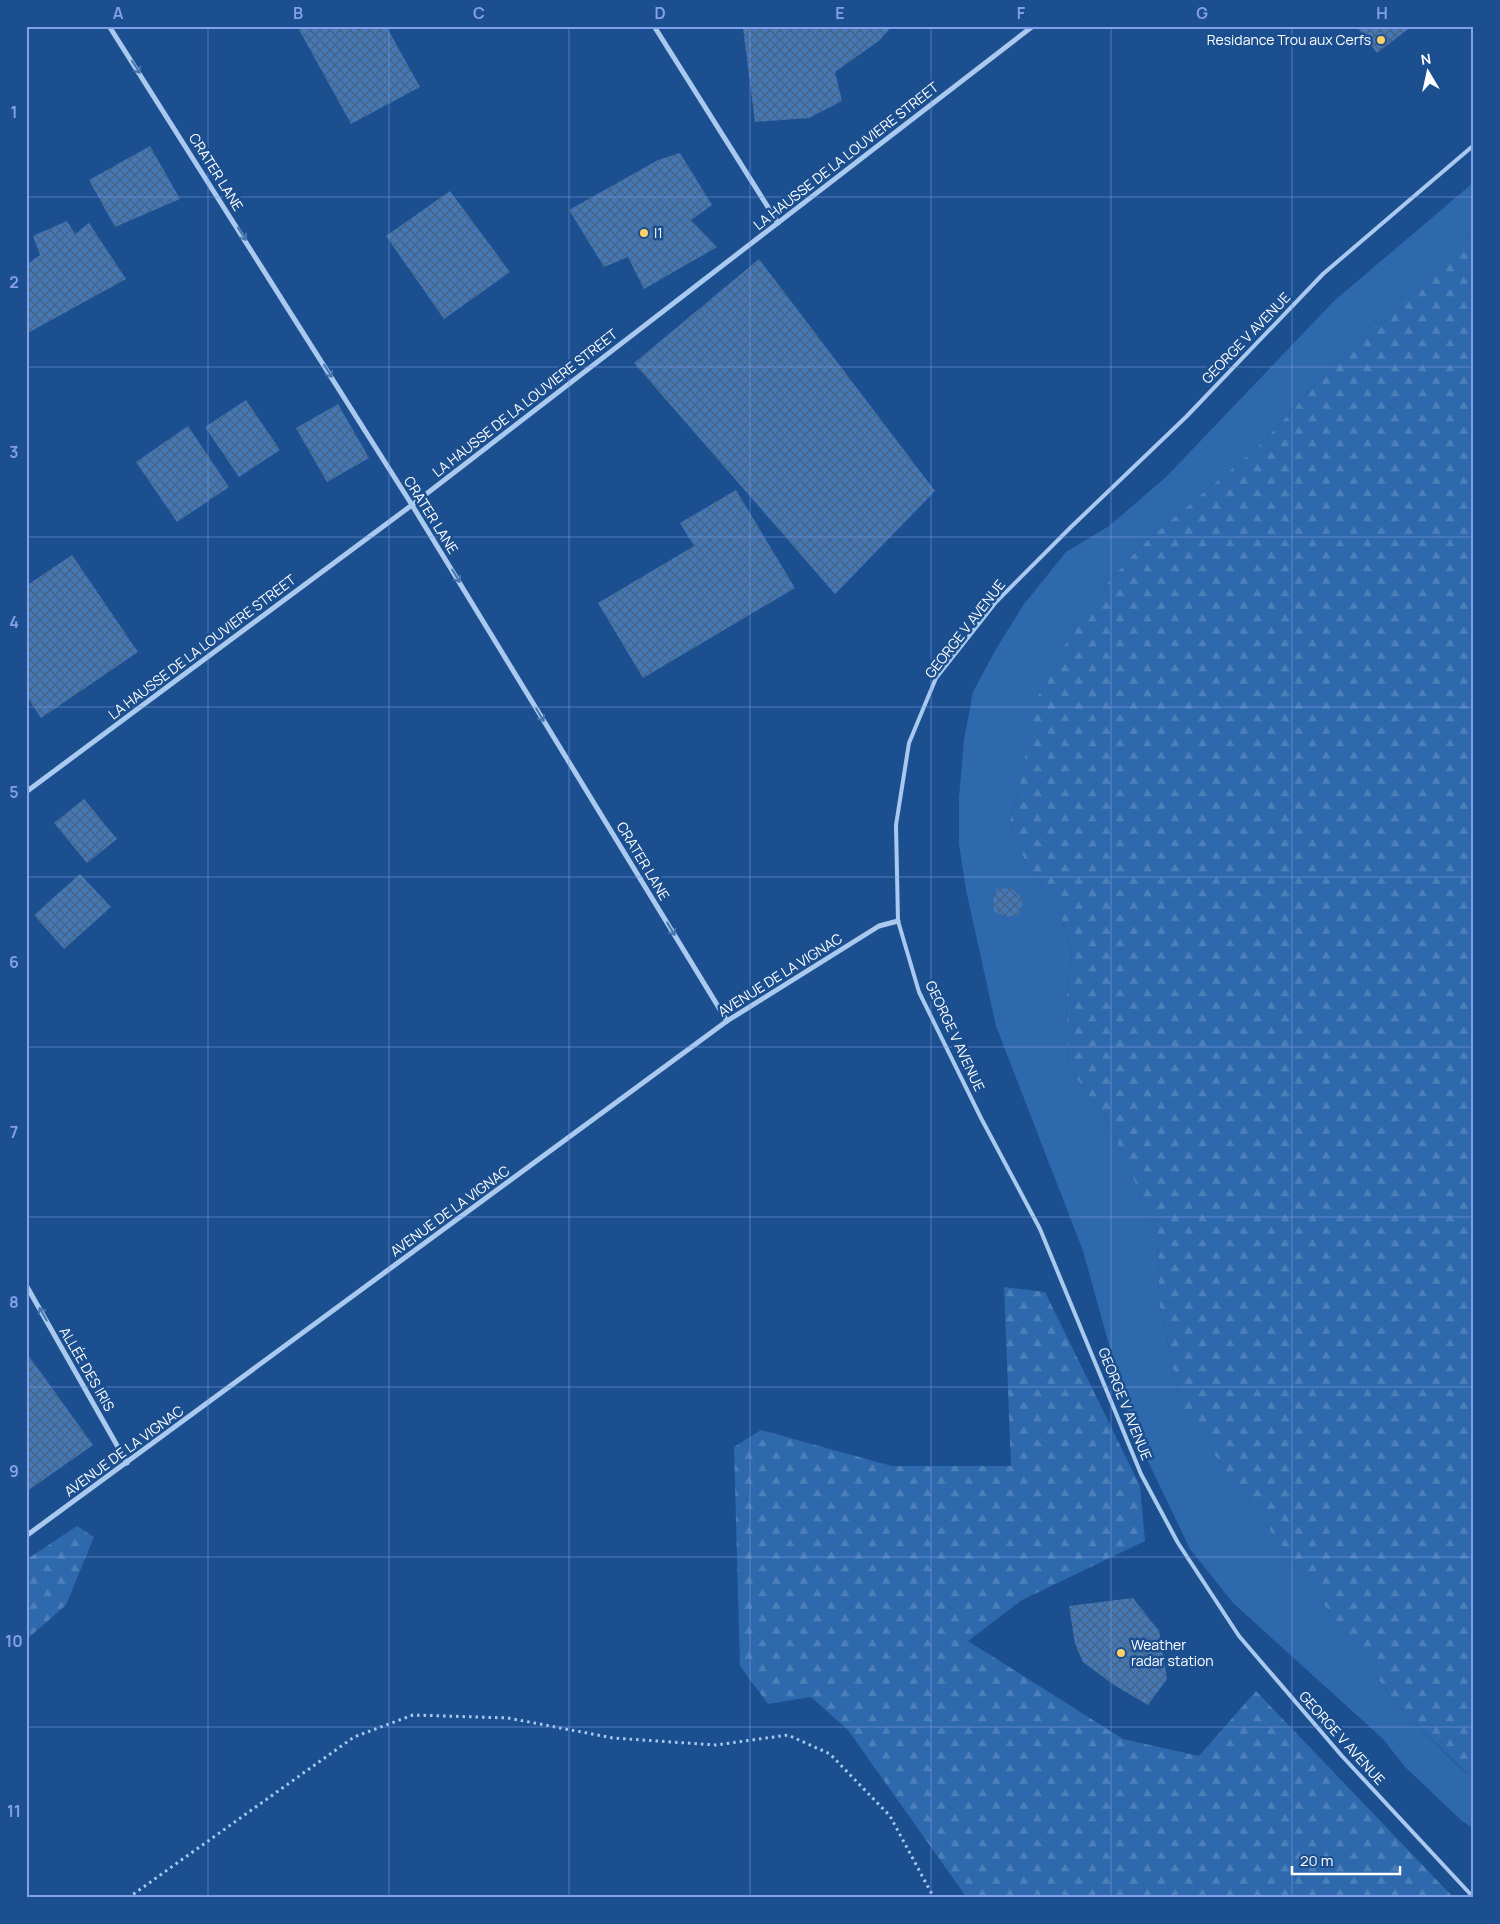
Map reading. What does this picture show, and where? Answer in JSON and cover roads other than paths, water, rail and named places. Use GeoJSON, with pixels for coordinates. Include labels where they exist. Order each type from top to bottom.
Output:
{"type":"FeatureCollection","features":[{"type":"Feature","properties":{"kind":"street","name":"CRATER LANE"},"geometry":{"type":"LineString","coordinates":[[109,26],[412,505],[727,1021]]}},
{"type":"Feature","properties":{"kind":"street"},"geometry":{"type":"LineString","coordinates":[[654,26],[778,223]]}},
{"type":"Feature","properties":{"kind":"street","name":"LA HAUSSE DE LA LOUVIERE STREET"},"geometry":{"type":"LineString","coordinates":[[26,792],[412,505],[1033,26]]}},
{"type":"Feature","properties":{"kind":"street","name":"AVENUE DE LA VIGNAC"},"geometry":{"type":"LineString","coordinates":[[26,1536],[727,1021],[879,926],[898,921]]}},
{"type":"Feature","properties":{"kind":"street","name":"ALLÉE DES IRIS"},"geometry":{"type":"LineString","coordinates":[[26,1285],[127,1463]]}},
{"type":"Feature","properties":{"kind":"lane","name":"GEORGE V AVENUE"},"geometry":{"type":"LineString","coordinates":[[1474,145],[1323,274],[1186,417],[996,602],[936,678],[909,743],[896,825],[898,921],[919,992],[981,1118],[1040,1229],[1141,1474],[1178,1543],[1238,1636],[1342,1756],[1474,1898]]}},
{"type":"Feature","properties":{"kind":"place","name":"Residance Trou aux Cerfs"},"geometry":{"type":"Point","coordinates":[1381,40]}},
{"type":"Feature","properties":{"kind":"place","name":"l1"},"geometry":{"type":"Point","coordinates":[644,233]}},
{"type":"Feature","properties":{"kind":"place","name":"Weather radar station"},"geometry":{"type":"Point","coordinates":[1121,1653]}}]}
